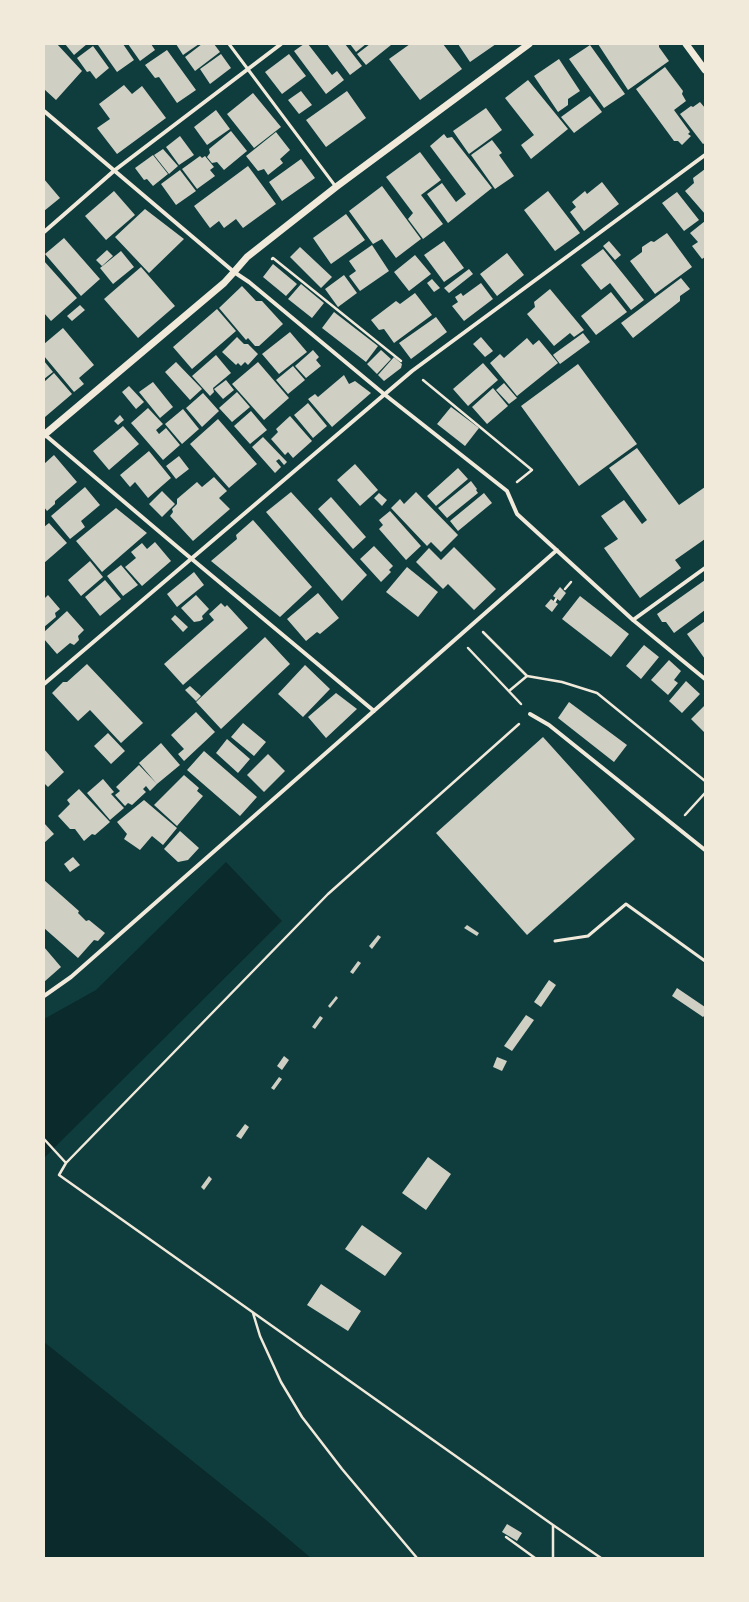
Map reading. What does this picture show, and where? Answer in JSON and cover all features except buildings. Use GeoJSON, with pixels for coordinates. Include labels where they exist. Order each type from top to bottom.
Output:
{"type":"FeatureCollection","features":[{"type":"Feature","properties":{"kind":"street"},"geometry":{"type":"LineString","coordinates":[[44,232],[115,170],[281,44]]}},
{"type":"Feature","properties":{"kind":"street"},"geometry":{"type":"LineString","coordinates":[[374,711],[44,434],[234,272],[247,257],[336,187],[529,44]]}},
{"type":"Feature","properties":{"kind":"street"},"geometry":{"type":"LineString","coordinates":[[686,44],[705,70]]}},
{"type":"Feature","properties":{"kind":"street"},"geometry":{"type":"LineString","coordinates":[[44,111],[234,272],[249,282],[384,394],[507,490],[517,514],[633,620],[705,679]]}},
{"type":"Feature","properties":{"kind":"street"},"geometry":{"type":"LineString","coordinates":[[44,684],[412,371],[705,154]]}},
{"type":"Feature","properties":{"kind":"street"},"geometry":{"type":"LineString","coordinates":[[44,996],[71,977],[459,638],[557,550]]}},
{"type":"Feature","properties":{"kind":"street"},"geometry":{"type":"LineString","coordinates":[[633,620],[705,568]]}},
{"type":"Feature","properties":{"kind":"street"},"geometry":{"type":"LineString","coordinates":[[530,714],[549,725],[705,850]]}},
{"type":"Feature","properties":{"kind":"lane"},"geometry":{"type":"LineString","coordinates":[[229,44],[336,187]]}},
{"type":"Feature","properties":{"kind":"lane"},"geometry":{"type":"LineString","coordinates":[[555,942],[588,936],[626,904],[705,960]]}},
{"type":"Feature","properties":{"kind":"path"},"geometry":{"type":"LineString","coordinates":[[474,623],[527,676],[562,682],[597,693],[705,781]]}},
{"type":"Feature","properties":{"kind":"path"},"geometry":{"type":"LineString","coordinates":[[459,638],[530,714],[328,894],[66,1164],[59,1175],[253,1314],[601,1558]]}},
{"type":"Feature","properties":{"kind":"path"},"geometry":{"type":"LineString","coordinates":[[509,691],[527,676]]}},
{"type":"Feature","properties":{"kind":"path"},"geometry":{"type":"LineString","coordinates":[[675,825],[705,793]]}},
{"type":"Feature","properties":{"kind":"path"},"geometry":{"type":"LineString","coordinates":[[44,1139],[66,1164]]}},
{"type":"Feature","properties":{"kind":"path"},"geometry":{"type":"LineString","coordinates":[[253,1314],[260,1336],[281,1382],[302,1417],[342,1469],[417,1558]]}},
{"type":"Feature","properties":{"kind":"path"},"geometry":{"type":"LineString","coordinates":[[553,1525],[553,1558]]}},
{"type":"Feature","properties":{"kind":"path"},"geometry":{"type":"LineString","coordinates":[[506,1537],[535,1558]]}},
{"type":"Feature","properties":{"kind":"water"},"geometry":{"type":"Polygon","coordinates":[[[226,862],[282,921],[44,1158],[44,1019],[96,990],[226,862]]]}},
{"type":"Feature","properties":{"kind":"water"},"geometry":{"type":"Polygon","coordinates":[[[44,1342],[266,1520],[311,1558],[44,1558],[44,1342]]]}}]}
